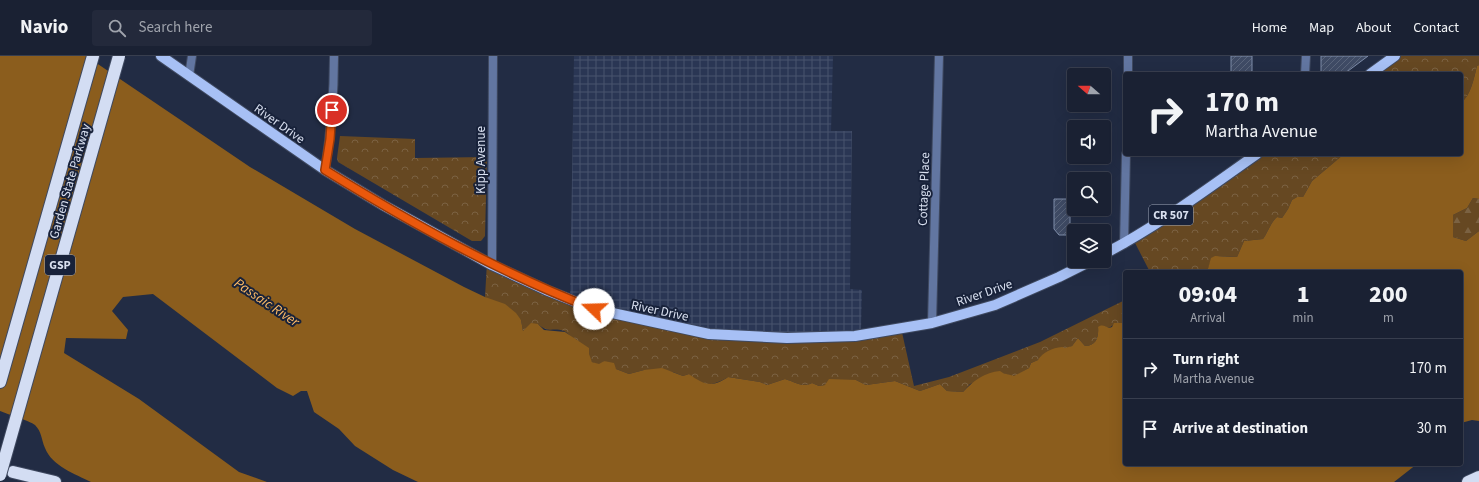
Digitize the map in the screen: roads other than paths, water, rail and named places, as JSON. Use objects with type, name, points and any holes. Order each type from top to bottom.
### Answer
[{"type":"highway","name":"Garden State Parkway","points":[[0,382],[93,56]]},
{"type":"highway","name":"Garden State Parkway","points":[[0,475],[119,56]]},
{"type":"highway","points":[[0,464],[31,482]]},
{"type":"highway","points":[[13,472],[55,482]]},
{"type":"highway","points":[[1468,482],[1479,477]]},
{"type":"main road","name":"River Drive","points":[[161,56],[325,170],[382,206],[492,265],[546,290],[594,309],[709,334],[787,338],[855,336],[932,323],[995,305],[1077,268]]},
{"type":"main road","points":[[1373,72],[1395,56]]},
{"type":"main road","name":"CR 507","points":[[1111,250],[1166,218],[1254,156]]},
{"type":"street","points":[[189,76],[192,56]]},
{"type":"street","points":[[325,170],[330,139],[333,103],[334,56]]},
{"type":"street","name":"Kipp Avenue","points":[[492,265],[493,56]]},
{"type":"street","name":"Cottage Place","points":[[932,323],[939,56]]},
{"type":"street","points":[[1128,56],[1128,72]]},
{"type":"street","points":[[1305,72],[1306,56]]},
{"type":"street","points":[[1124,244],[1126,156]]},
{"type":"water","name":"Passaic River","points":[[0,56],[86,56],[250,167],[355,229],[464,287],[505,304],[516,313],[521,320],[523,331],[531,323],[538,324],[544,330],[565,332],[589,348],[589,354],[592,362],[599,364],[604,361],[614,363],[616,369],[629,374],[644,370],[662,368],[683,376],[689,374],[699,381],[708,384],[717,383],[728,377],[760,382],[767,385],[785,379],[802,385],[812,383],[819,386],[825,385],[829,379],[856,380],[866,385],[895,381],[920,391],[940,384],[947,391],[963,392],[975,381],[989,373],[1000,371],[1014,376],[1029,368],[1031,363],[1038,360],[1048,351],[1055,348],[1072,346],[1078,338],[1085,346],[1089,346],[1096,340],[1099,326],[1109,328],[1112,327],[1114,323],[1123,323],[1123,466],[1414,466],[1394,482],[418,482],[393,470],[355,446],[339,429],[314,412],[307,391],[301,391],[293,396],[277,388],[153,294],[123,297],[112,311],[128,330],[126,339],[66,338],[64,353],[139,399],[239,472],[267,482],[91,482],[58,465],[53,460],[48,454],[40,433],[35,425],[0,411]]},
{"type":"water","points":[[1479,65],[1479,199],[1473,198],[1467,208],[1453,215],[1453,237],[1466,241],[1479,231],[1479,421],[1472,420],[1463,422],[1463,270],[1208,270],[1211,258],[1215,256],[1237,257],[1244,241],[1263,239],[1275,219],[1277,217],[1282,218],[1292,200],[1297,197],[1303,197],[1312,181],[1342,156],[1463,156],[1463,101],[1470,91],[1477,66]]}]
